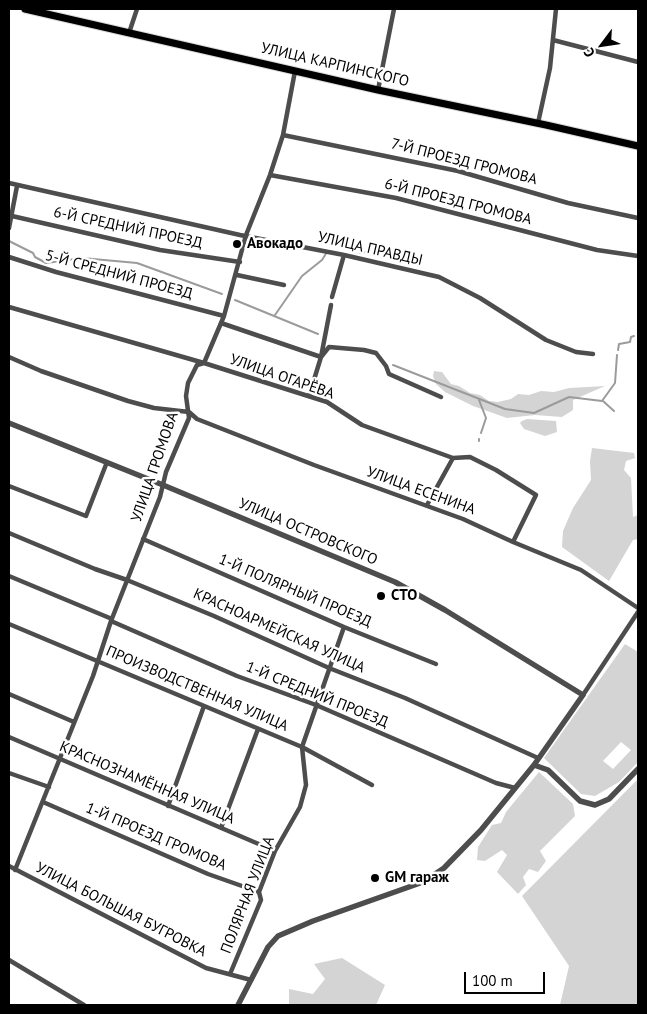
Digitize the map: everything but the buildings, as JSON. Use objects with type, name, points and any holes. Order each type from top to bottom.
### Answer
[{"type":"main road","name":"УЛИЦА КАРПИНСКОГО","points":[[25,9],[378,90],[638,146]]},
{"type":"street","points":[[129,33],[137,9]]},
{"type":"street","points":[[378,90],[394,9]]},
{"type":"street","points":[[538,123],[550,68],[556,9]]},
{"type":"street","points":[[553,40],[638,62]]},
{"type":"street","name":"УЛИЦА ГРОМОВА","points":[[15,870],[44,802],[128,580],[166,472],[189,418],[186,396],[188,383],[197,366],[204,363],[224,316],[237,275],[246,235],[270,175],[283,135],[295,71]]},
{"type":"street","name":"7-Й ПРОЕЗД ГРОМОВА","points":[[283,135],[458,171],[568,203],[638,218]]},
{"type":"street","name":"6-Й ПРОЕЗД ГРОМОВА","points":[[270,175],[396,198],[597,250],[638,256]]},
{"type":"street","name":"УЛИЦА ПРАВДЫ","points":[[9,183],[439,277],[480,298],[546,340],[576,352],[594,354]]},
{"type":"street","points":[[9,228],[17,186]]},
{"type":"street","name":"6-Й СРЕДНИЙ ПРОЕЗД","points":[[12,216],[160,250],[240,262]]},
{"type":"street","points":[[332,297],[344,255]]},
{"type":"street","name":"5-Й СРЕДНИЙ ПРОЕЗД","points":[[9,257],[56,272],[224,316]]},
{"type":"street","points":[[237,275],[284,284]]},
{"type":"street","points":[[309,396],[321,358],[331,305]]},
{"type":"street","name":"УЛИЦА ОГАРЁВА","points":[[9,307],[204,363],[328,402],[362,425],[453,458],[470,457],[496,470],[536,495],[513,542]]},
{"type":"street","points":[[221,323],[321,358]]},
{"type":"street","points":[[321,358],[329,347],[376,353],[390,374],[440,397]]},
{"type":"street","points":[[9,357],[41,371],[128,401],[154,408],[189,412]]},
{"type":"street","name":"УЛИЦА ЕСЕНИНА","points":[[189,412],[197,419],[305,462],[428,505],[581,570],[638,610]]},
{"type":"street","name":"УЛИЦА ОСТРОВСКОГО","points":[[9,423],[395,582],[445,610],[583,694]]},
{"type":"street","points":[[428,505],[453,458]]},
{"type":"street","points":[[9,486],[86,516],[107,462]]},
{"type":"street","name":"КРАСНОАРМЕЙСКАЯ УЛИЦА","points":[[9,533],[95,569],[128,580],[329,668],[405,698],[538,758]]},
{"type":"street","name":"1-Й ПОЛЯРНЫЙ ПРОЕЗД","points":[[143,539],[436,664]]},
{"type":"street","name":"1-Й СРЕДНИЙ ПРОЕЗД","points":[[9,576],[238,676],[316,705],[496,784],[515,788]]},
{"type":"street","points":[[238,1005],[268,947],[278,936],[313,921],[423,882],[444,868],[475,836],[534,765],[638,610]]},
{"type":"street","name":"ПРОИЗВОДСТВЕННАЯ УЛИЦА","points":[[9,624],[302,747],[372,785]]},
{"type":"street","name":"ПОЛЯРНАЯ УЛИЦА","points":[[230,974],[261,900],[259,892],[275,851],[300,807],[306,785],[302,747],[344,626]]},
{"type":"street","points":[[9,694],[74,722]]},
{"type":"street","points":[[168,806],[204,706]]},
{"type":"street","points":[[221,828],[258,728]]},
{"type":"street","name":"КРАСНОЗНАМЁННАЯ УЛИЦА","points":[[9,737],[275,851]]},
{"type":"street","points":[[534,765],[548,770],[580,801],[595,805],[609,799],[638,770]]},
{"type":"street","points":[[9,773],[49,787]]},
{"type":"street","name":"1-Й ПРОЕЗД ГРОМОВА","points":[[44,802],[208,874],[259,892]]},
{"type":"street","name":"УЛИЦА БОЛЬШАЯ БУГРОВКА","points":[[9,866],[206,968],[251,980]]},
{"type":"street","points":[[9,960],[84,1005]]},
{"type":"shaded area","points":[[434,371],[442,372],[451,384],[459,386],[470,393],[480,395],[489,401],[498,402],[511,399],[518,394],[529,395],[541,391],[554,392],[569,388],[605,386],[573,400],[573,410],[562,417],[535,415],[507,418],[473,406],[445,392],[436,384],[433,376]]},
{"type":"shaded area","points":[[527,419],[556,421],[557,432],[545,436],[524,429],[520,423]]},
{"type":"shaded area","points":[[592,448],[634,453],[635,458],[626,461],[624,470],[631,478],[633,517],[638,515],[638,539],[633,540],[609,581],[562,547],[563,531],[573,508],[591,480],[590,461]]},
{"type":"shaded area","points":[[625,644],[638,652],[638,762],[619,782],[595,796],[581,794],[544,758]],"holes":[[[621,742],[631,750],[613,769],[603,761]]]},
{"type":"shaded area","points":[[539,772],[573,804],[575,816],[540,851],[546,861],[538,872],[529,869],[523,877],[526,885],[518,894],[497,872],[507,855],[502,850],[485,861],[477,860],[478,847],[492,825],[501,823],[506,812]]},
{"type":"shaded area","points":[[638,779],[638,1005],[560,1005],[569,966],[522,896]]},
{"type":"shaded area","points":[[342,958],[385,985],[376,1005],[289,1005],[289,989],[313,994],[325,979],[314,964]]},
{"type":"waterway","points":[[9,241],[33,253],[35,257],[46,263],[82,258],[137,263],[222,294]]},
{"type":"waterway","points":[[360,253],[376,250]]},
{"type":"waterway","points":[[275,315],[302,276],[322,260],[327,252]]},
{"type":"waterway","points":[[235,300],[318,334]]},
{"type":"waterway","points":[[618,350],[619,344],[630,342],[631,337],[634,336]]},
{"type":"waterway","points":[[393,365],[505,409],[534,413],[569,397],[602,401],[615,383],[617,355]]},
{"type":"waterway","points":[[479,400],[486,418],[481,433]]},
{"type":"waterway","points":[[603,401],[614,411]]},
{"type":"place","name":"Авокадо","points":[[237,244]]},
{"type":"place","name":"СТО","points":[[381,596]]},
{"type":"place","name":"GM гараж","points":[[375,878]]}]
